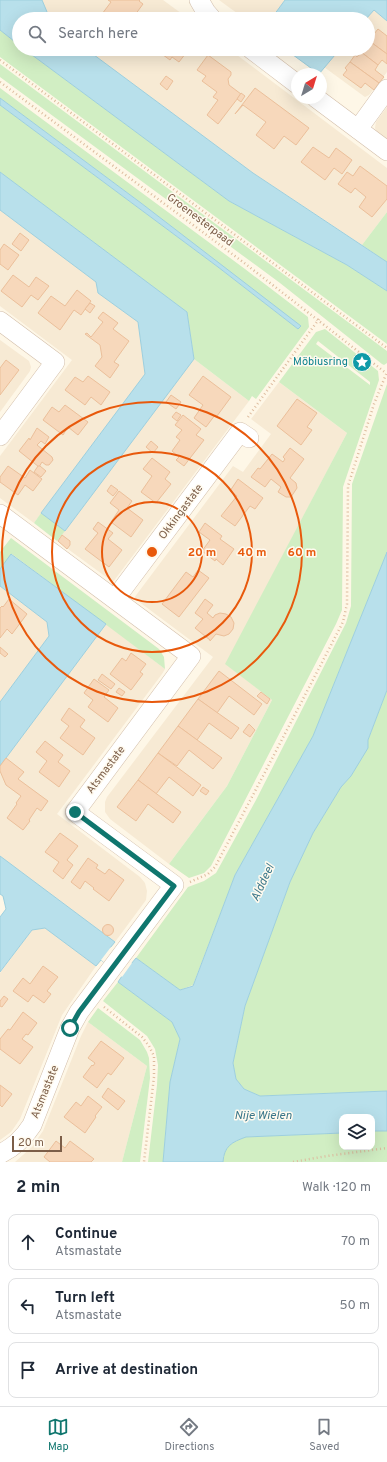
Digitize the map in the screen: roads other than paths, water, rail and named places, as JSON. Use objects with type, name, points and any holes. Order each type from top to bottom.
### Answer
[{"type":"street","points":[[199,0],[206,12]]},
{"type":"street","points":[[260,56],[291,79]]},
{"type":"street","points":[[358,129],[387,89]]},
{"type":"street","points":[[324,104],[387,151]]},
{"type":"street","points":[[0,321],[55,362],[0,436]]},
{"type":"street","name":"Okkingastate","points":[[115,600],[245,435]]},
{"type":"street","name":"Atsmastate","points":[[0,1154],[18,1143],[32,1126],[70,1028],[79,1012],[174,886],[75,812],[191,656],[115,600],[3,522]]},
{"type":"water","points":[[0,0],[42,0],[47,12],[12,12],[12,39],[0,30]]},
{"type":"water","points":[[285,0],[387,0],[387,21],[374,10],[372,12],[276,12]]},
{"type":"water","points":[[33,56],[95,56],[253,173],[387,262],[387,291],[347,265],[229,201]]},
{"type":"water","points":[[295,56],[334,56],[324,68],[311,68]]},
{"type":"water","points":[[0,98],[141,203],[301,326],[298,329],[218,267],[0,105]]},
{"type":"water","points":[[0,172],[187,312],[194,359],[65,531],[41,513],[145,374],[138,322],[98,293],[96,282],[0,210]]},
{"type":"water","points":[[387,552],[387,690],[368,740],[368,748],[351,776],[341,787],[313,833],[290,882],[245,1006],[233,1063],[236,1079],[244,1089],[260,1096],[387,1091],[387,1131],[375,1131],[375,1114],[339,1114],[339,1133],[246,1137],[233,1143],[227,1148],[223,1162],[163,1162],[170,1082],[180,1039],[172,1022],[118,982],[122,976],[101,960],[96,966],[45,928],[32,930],[0,972],[0,917],[6,909],[3,896],[0,894],[0,856],[115,942],[110,948],[131,964],[136,958],[180,990],[193,986],[235,875],[313,736]]},
{"type":"water","points":[[11,554],[106,624],[0,766],[0,702],[49,636],[47,622],[0,586],[0,569]]},
{"type":"place","name":"Möbiusring","points":[[362,362]]},
{"type":"water label","name":"Alddeel","points":[[263,883]]},
{"type":"water label","name":"Nije Wielen","points":[[263,1116]]}]
